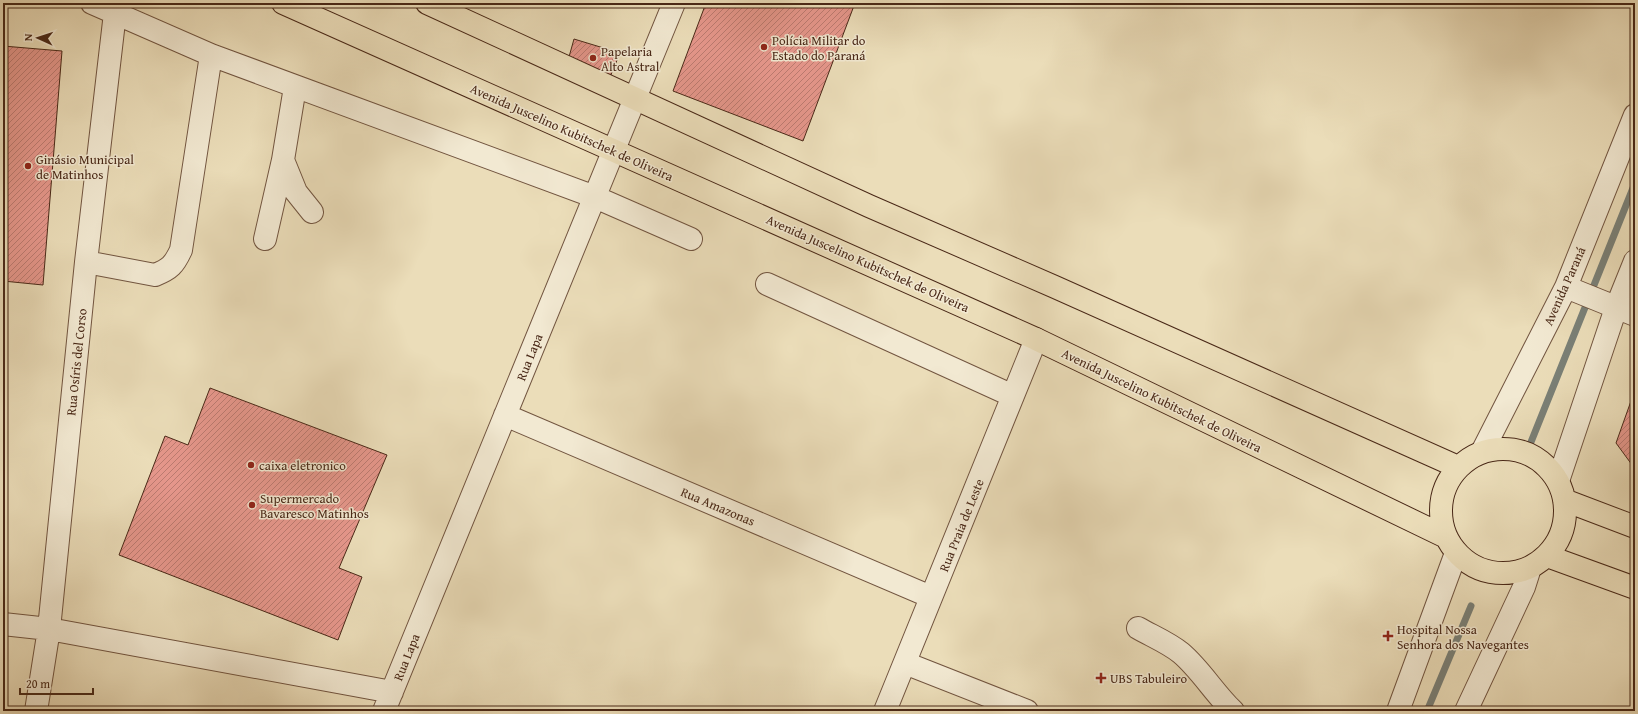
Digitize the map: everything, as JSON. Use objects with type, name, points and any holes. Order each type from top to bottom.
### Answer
[{"type":"main road","name":"Avenida Juscelino Kubitschek de Oliveira","points":[[283,3],[1036,339],[1451,545]]},
{"type":"main road","points":[[427,3],[868,206],[1055,287],[1458,468]]},
{"type":"main road","points":[[1496,449],[1511,449],[1525,453],[1543,464],[1561,491],[1564,520],[1559,540],[1539,562],[1511,574],[1491,573],[1472,566],[1451,545],[1441,519],[1441,501],[1448,483],[1467,458],[1482,452],[1496,449]]},
{"type":"main road","points":[[1561,491],[1635,527]]},
{"type":"main road","points":[[1539,562],[1635,588]]},
{"type":"street","points":[[92,3],[211,55],[595,197],[691,239]]},
{"type":"street","name":"Rua Lapa","points":[[388,701],[674,3]]},
{"type":"street","name":"Rua Osíris del Corso","points":[[36,711],[49,629],[86,262],[115,13]]},
{"type":"street","points":[[86,262],[155,275],[166,271],[175,263],[180,250],[211,55]]},
{"type":"street","points":[[265,239],[283,160],[296,87]]},
{"type":"street","name":"Avenida Paraná","points":[[1482,452],[1566,287],[1635,115]]},
{"type":"street","points":[[283,160],[296,192],[312,212]]},
{"type":"street","points":[[1561,491],[1626,311],[1635,261]]},
{"type":"street","points":[[767,284],[1013,396]]},
{"type":"street","points":[[1566,287],[1626,311]]},
{"type":"street","name":"Rua Praia de Leste","points":[[885,711],[1036,339]]},
{"type":"street","name":"Rua Amazonas","points":[[505,415],[931,596]]},
{"type":"street","points":[[1398,711],[1451,545]]},
{"type":"street","points":[[1466,711],[1524,587],[1539,562]]},
{"type":"street","points":[[3,624],[49,629],[388,701]]},
{"type":"street","points":[[1138,628],[1181,652],[1202,674],[1233,711]]},
{"type":"street","points":[[904,662],[1027,711]]},
{"type":"building","name":"Polícia Militar do Estado do Paraná","points":[[706,3],[855,3],[803,141],[673,91]]},
{"type":"building","name":"Papelaria Alto Astral","points":[[574,39],[620,53],[608,82],[567,64]]},
{"type":"building","name":"Ginásio Municipal de Matinhos","points":[[3,46],[62,51],[43,285],[3,281]]},
{"type":"building","name":"Supermercado Bavaresco Matinhos","points":[[210,388],[387,455],[339,568],[362,577],[338,640],[119,555],[165,436],[188,445]]},
{"type":"building","points":[[1631,401],[1635,401],[1635,469],[1616,443]]},
{"type":"waterway","points":[[1529,447],[1635,183]]},
{"type":"waterway","points":[[1427,711],[1471,606]]},
{"type":"place","name":"Polícia Militar do Estado do Paraná","points":[[764,47]]},
{"type":"place","name":"Papelaria Alto Astral","points":[[593,58]]},
{"type":"place","name":"Ginásio Municipal de Matinhos","points":[[28,166]]},
{"type":"place","name":"caixa eletronico","points":[[251,465]]},
{"type":"place","name":"Supermercado Bavaresco Matinhos","points":[[252,505]]},
{"type":"place","name":"Hospital Nossa Senhora dos Navegantes","points":[[1388,636]]},
{"type":"place","name":"UBS Tabuleiro","points":[[1101,678]]}]
